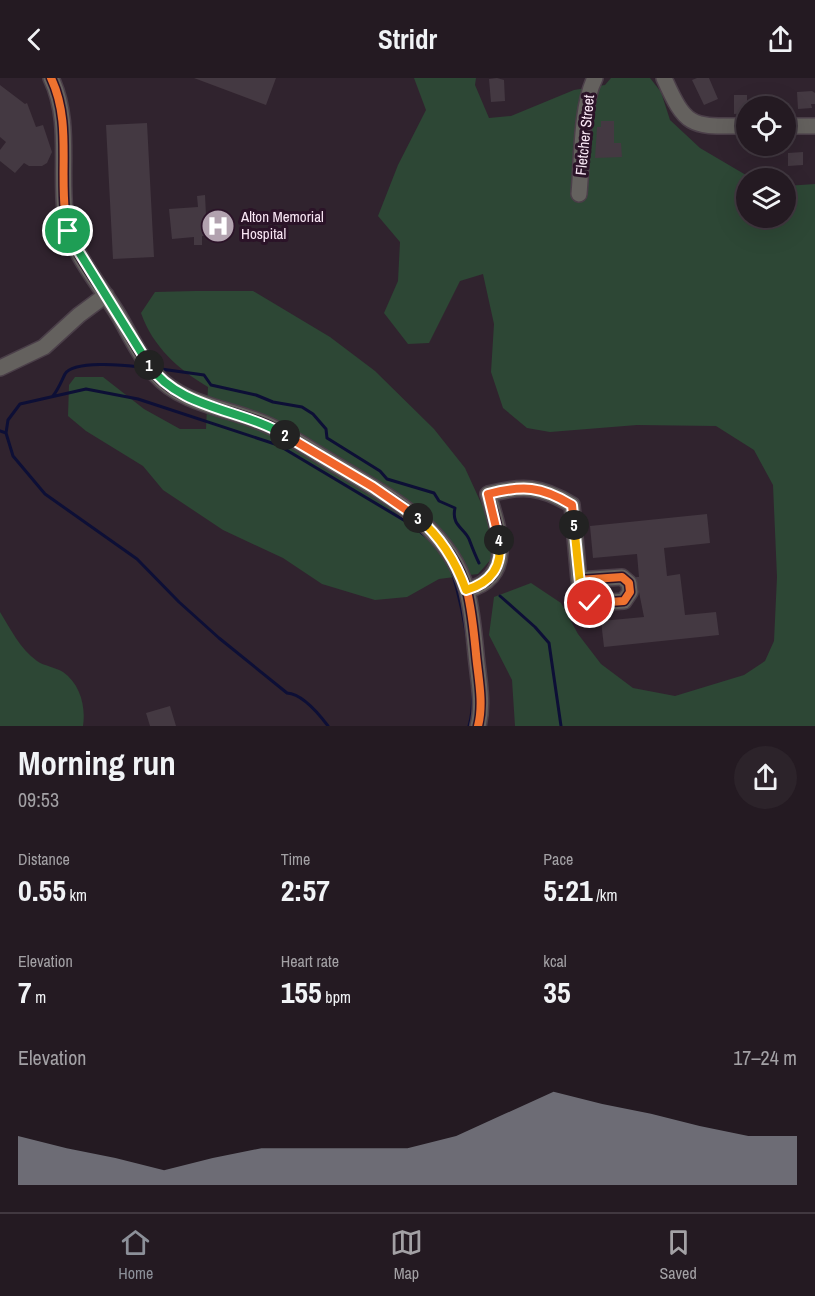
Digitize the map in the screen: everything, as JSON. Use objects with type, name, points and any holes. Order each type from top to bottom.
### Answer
[{"type":"street","points":[[51,78],[60,105],[63,126],[68,231],[84,261],[155,374],[173,389],[196,401],[273,427],[405,508],[433,531],[449,551],[466,590],[480,699],[478,726]]},
{"type":"street","name":"Fletcher Street","points":[[579,194],[586,117],[593,78]]},
{"type":"street","points":[[664,78],[676,105],[691,121],[711,125],[736,126]]},
{"type":"street","points":[[796,126],[815,126]]},
{"type":"street","points":[[0,368],[45,347],[79,315],[106,295]]},
{"type":"street","points":[[466,590],[486,582],[495,573],[500,559],[496,522],[488,494],[515,488],[533,488],[572,505],[579,580]]},
{"type":"green space","points":[[414,78],[476,78],[475,85],[489,118],[511,116],[574,90],[605,85],[611,78],[650,78],[661,92],[670,120],[700,148],[736,169],[736,228],[796,228],[796,185],[815,184],[815,726],[515,726],[512,680],[489,635],[494,597],[531,583],[561,603],[578,634],[601,664],[633,688],[675,696],[744,675],[765,661],[774,641],[777,577],[773,485],[754,450],[716,426],[637,425],[550,432],[527,428],[503,408],[491,372],[494,324],[483,274],[460,281],[429,343],[408,344],[384,313],[398,281],[400,242],[378,216],[398,165],[426,110]]},
{"type":"green space","points":[[253,291],[330,337],[375,371],[434,429],[465,468],[493,529],[493,557],[478,574],[439,579],[407,597],[375,600],[322,584],[283,558],[223,530],[163,490],[143,466],[86,431],[68,416],[69,385],[75,377],[103,377],[144,409],[180,429],[206,429],[208,387],[168,356],[152,336],[141,313],[155,292]]},
{"type":"green space","points":[[0,612],[25,651],[40,663],[63,672],[74,683],[84,711],[83,726],[0,726]]},
{"type":"building","points":[[194,78],[276,78],[266,105]]},
{"type":"building","points":[[709,78],[718,99],[704,105],[692,80]]},
{"type":"building","points":[[489,79],[504,80],[505,101],[491,102]]},
{"type":"building","points":[[0,85],[25,104],[27,103],[36,127],[43,125],[52,152],[47,163],[42,166],[29,166],[24,163],[15,173],[0,161],[0,150],[6,142],[0,137]]},
{"type":"building","points":[[812,91],[815,93],[815,104],[811,104],[812,108],[798,109],[797,92]]},
{"type":"building","points":[[734,95],[747,95],[736,96],[736,114],[734,114]]},
{"type":"building","points":[[601,121],[614,121],[614,143],[621,143],[622,157],[595,158],[597,127],[601,127]]},
{"type":"building","points":[[147,123],[154,257],[113,259],[106,125]]},
{"type":"building","points":[[796,152],[803,152],[803,165],[788,166],[788,156],[796,156]]},
{"type":"building","points":[[205,195],[206,215],[220,214],[221,235],[202,236],[202,245],[194,245],[194,237],[172,239],[169,209],[198,207],[197,196]]},
{"type":"building","points":[[707,514],[710,543],[664,548],[667,576],[680,574],[685,615],[716,612],[719,635],[604,647],[601,621],[644,617],[636,577],[639,577],[637,554],[593,558],[590,526]]},
{"type":"building","points":[[170,706],[176,726],[150,726],[146,713]]},
{"type":"waterway","points":[[53,396],[65,374],[78,367],[88,365],[141,367]]},
{"type":"waterway","points":[[161,369],[204,375],[211,385],[256,395],[273,402],[302,407],[313,414],[326,429],[327,438],[380,471],[387,479],[434,493],[439,501],[455,508],[456,522],[467,535],[479,563]]},
{"type":"waterway","points":[[328,726],[305,701],[287,693],[219,638],[179,602],[137,559],[45,494],[13,456],[6,433],[8,420],[20,404],[86,389],[138,399],[278,445],[412,525],[427,537]]},
{"type":"waterway","points":[[0,431],[6,433]]},
{"type":"waterway","points":[[452,571],[469,649],[473,692],[469,726]]},
{"type":"waterway","points":[[500,596],[535,627],[549,643],[561,726]]},
{"type":"cycle path","points":[[51,78],[61,110],[63,127],[67,226],[78,253],[145,360],[155,374],[181,394],[274,428],[385,495],[420,520],[435,535],[449,552],[459,570],[469,599],[480,690],[481,708],[478,726]]},
{"type":"cycle path","points":[[467,590],[482,584],[492,575],[498,563],[499,537],[488,494],[512,489],[541,491],[572,505],[579,580],[581,594],[586,601],[595,603],[624,601],[630,592],[629,583],[622,577],[579,580]]},
{"type":"place","name":"Alton Memorial Hospital","points":[[218,226]]},
{"type":"route","points":[[68,231],[155,374],[173,389],[196,401],[273,427],[405,508],[433,531],[449,551],[466,590],[476,588],[486,582],[495,573],[500,559],[496,522],[488,494],[515,488],[533,488],[572,505],[580,589],[583,599],[590,603]]}]
